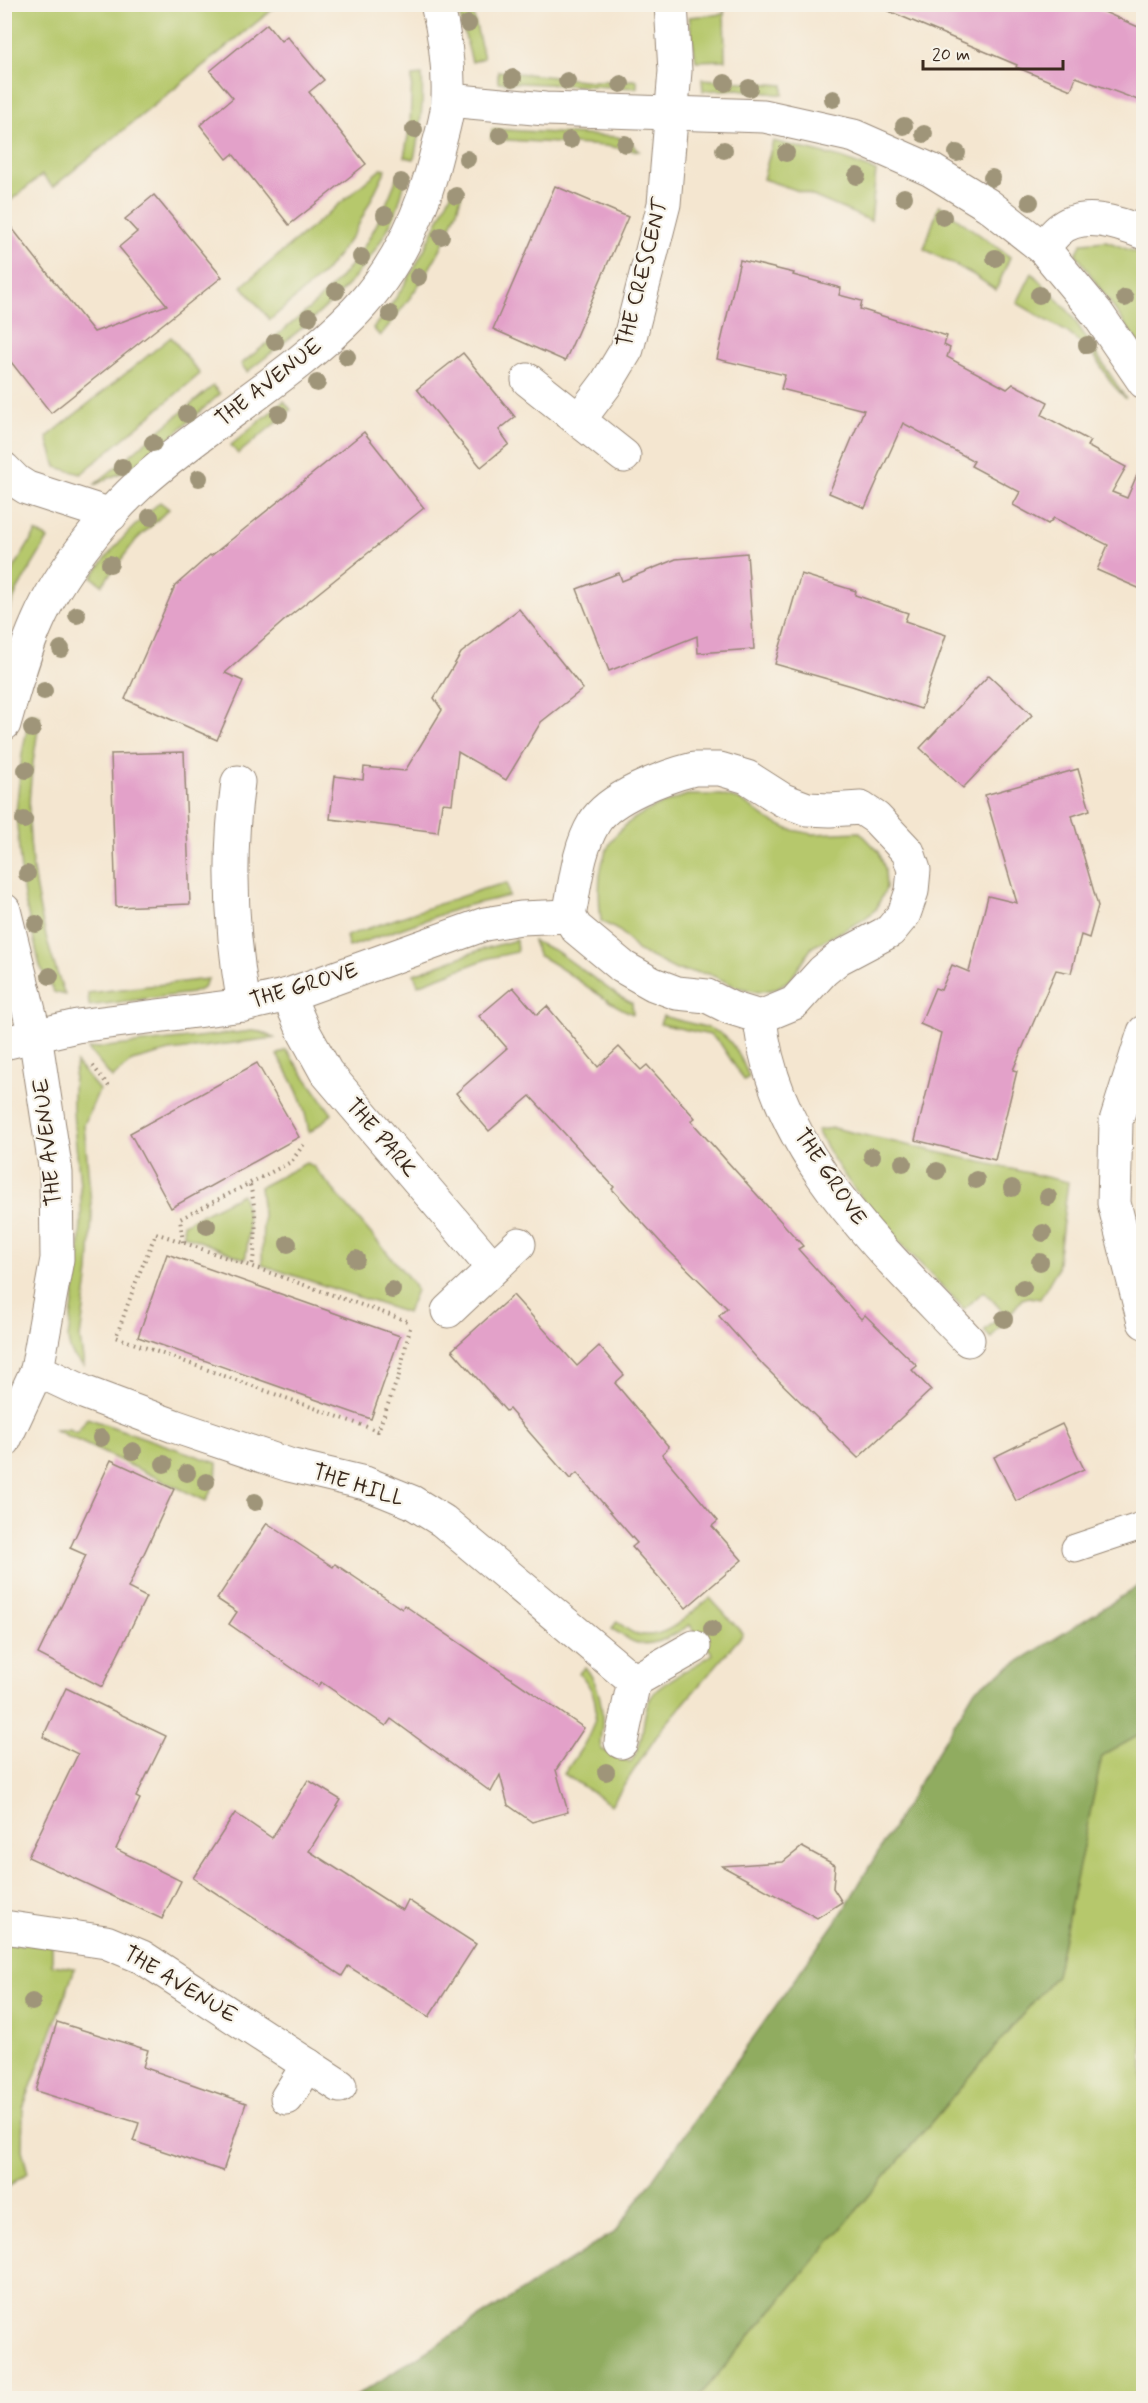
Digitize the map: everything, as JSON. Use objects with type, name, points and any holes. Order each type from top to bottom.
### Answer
[{"type":"street","name":"THE AVENUE","points":[[4,724],[20,668],[39,620],[71,564],[111,515],[140,484],[322,342],[357,310],[383,276],[409,235],[432,172],[448,100],[445,37],[437,4]]},
{"type":"street","name":"THE CRESCENT","points":[[579,420],[606,384],[627,349],[664,204],[675,71],[671,4]]},
{"type":"street","points":[[448,100],[545,109],[764,116],[854,136],[931,170],[988,206],[1043,248],[1097,313],[1143,382]]},
{"type":"street","points":[[1043,248],[1059,230],[1069,223],[1083,220],[1103,220],[1143,233]]},
{"type":"street","points":[[528,380],[624,456]]},
{"type":"street","points":[[4,470],[27,488],[111,515]]},
{"type":"street","points":[[694,769],[720,769],[747,777],[783,800],[807,809],[861,808],[876,818],[908,852],[914,870],[912,891],[904,914],[890,931],[839,958],[823,971],[794,1003],[759,1017],[731,1008],[707,996],[677,993],[653,984],[623,967],[576,928],[569,916],[584,846],[594,821],[631,793],[669,775],[694,769]]},
{"type":"street","points":[[238,782],[233,816],[234,921],[237,964],[244,1005]]},
{"type":"street","name":"THE AVENUE","points":[[4,910],[20,1039],[56,1173],[57,1259],[37,1370],[4,1441]]},
{"type":"street","name":"THE GROVE","points":[[20,1039],[76,1026],[244,1005],[288,995],[485,924],[521,918],[569,916]]},
{"type":"street","name":"THE PARK","points":[[288,995],[305,1034],[326,1071],[494,1268]]},
{"type":"street","name":"THE GROVE","points":[[759,1017],[762,1041],[781,1101],[815,1164],[853,1217],[968,1340]]},
{"type":"street","points":[[1143,1032],[1116,1121],[1114,1203],[1143,1322]]},
{"type":"street","points":[[448,1311],[519,1244]]},
{"type":"street","name":"THE HILL","points":[[37,1370],[86,1394],[174,1426],[290,1465],[365,1483],[411,1502],[443,1521],[634,1681]]},
{"type":"street","points":[[621,1742],[634,1681],[694,1647]]},
{"type":"street","name":"THE AVENUE","points":[[4,1927],[106,1942],[142,1958],[340,2086]]},
{"type":"street","points":[[287,2098],[308,2065]]},
{"type":"lane","points":[[1075,1548],[1143,1525]]},
{"type":"path","points":[[86,1058],[111,1089]]},
{"type":"path","points":[[183,1242],[180,1219],[291,1162],[304,1144]]},
{"type":"path","points":[[250,1185],[256,1211],[256,1244],[252,1266]]},
{"type":"path","points":[[411,1322],[399,1375],[378,1431],[116,1337],[156,1233],[411,1322],[448,1311]]},
{"type":"green space","points":[[5,4],[278,5],[53,187],[42,175],[5,205]]},
{"type":"green space","points":[[457,5],[471,5],[484,58],[472,62]]},
{"type":"green space","points":[[724,5],[725,60],[696,61],[689,17],[724,14]]},
{"type":"green space","points":[[498,71],[592,81],[637,80],[637,88],[498,82]]},
{"type":"green space","points":[[422,75],[421,117],[414,159],[404,157],[410,126],[412,76]]},
{"type":"green space","points":[[702,79],[783,85],[783,95],[737,89],[703,91]]},
{"type":"green space","points":[[492,129],[618,137],[630,142],[639,151],[605,146],[491,139]]},
{"type":"green space","points":[[773,141],[841,158],[876,171],[871,221],[808,194],[763,179]]},
{"type":"green space","points":[[382,168],[386,169],[355,232],[325,272],[270,320],[242,286]]},
{"type":"green space","points":[[399,172],[407,174],[397,209],[367,262],[331,302],[247,372],[241,364],[309,309],[354,261],[376,226]]},
{"type":"green space","points":[[454,187],[463,190],[457,211],[440,249],[418,286],[380,336],[373,328],[409,277]]},
{"type":"green space","points":[[939,205],[1010,257],[996,290],[972,274],[924,249]]},
{"type":"green space","points":[[1106,241],[1143,255],[1143,350],[1076,254],[1082,243]]},
{"type":"green space","points":[[1032,273],[1070,313],[1126,399],[1112,384],[1093,354],[1067,332],[1017,303]]},
{"type":"green space","points":[[171,337],[200,374],[81,474],[56,467],[47,437]]},
{"type":"green space","points":[[213,386],[220,394],[154,452],[129,469],[94,485]]},
{"type":"green space","points":[[284,401],[291,410],[238,454],[231,445]]},
{"type":"green space","points":[[160,502],[169,509],[136,540],[102,585],[92,577],[124,537]]},
{"type":"green space","points":[[36,532],[48,539],[18,589],[5,620],[5,583]]},
{"type":"green space","points":[[30,713],[40,716],[32,768],[30,843],[45,931],[65,995],[54,992],[40,966],[24,897],[16,813],[22,754]]},
{"type":"green space","points":[[687,795],[721,795],[740,800],[769,820],[788,829],[812,834],[860,832],[879,852],[885,869],[886,888],[876,909],[863,920],[812,947],[791,979],[775,989],[758,992],[737,987],[709,974],[676,970],[637,950],[621,932],[601,921],[599,894],[601,871],[606,853],[614,837],[626,825],[642,814]]},
{"type":"green space","points":[[507,883],[509,896],[465,906],[349,947],[346,936],[483,889]]},
{"type":"green space","points":[[516,940],[517,952],[489,958],[418,985],[414,974],[480,950]]},
{"type":"green space","points":[[533,941],[556,951],[620,997],[632,1003],[633,1014],[608,1001],[538,955]]},
{"type":"green space","points":[[208,979],[202,989],[192,993],[89,1006],[88,993]]},
{"type":"green space","points":[[663,1016],[707,1028],[726,1037],[741,1059],[749,1077],[744,1080],[720,1043],[710,1035],[660,1024]]},
{"type":"green space","points":[[252,1031],[274,1038],[170,1051],[132,1061],[112,1078],[88,1049]]},
{"type":"green space","points":[[286,1050],[332,1114],[309,1133],[298,1092],[277,1055]]},
{"type":"green space","points":[[76,1063],[99,1090],[84,1125],[92,1214],[89,1272],[80,1338],[84,1366],[72,1354],[68,1338],[78,1264],[81,1219],[73,1102]]},
{"type":"green space","points":[[833,1128],[1068,1182],[1057,1269],[1040,1299],[1029,1297],[1022,1299],[991,1338],[984,1331],[1004,1313],[984,1291],[964,1309],[903,1246],[847,1180],[817,1130]]},
{"type":"green space","points":[[306,1163],[313,1166],[413,1283],[416,1290],[407,1313],[262,1265],[263,1214],[260,1187]]},
{"type":"green space","points":[[242,1194],[248,1226],[245,1259],[184,1235],[183,1224]]},
{"type":"green space","points":[[87,1418],[217,1463],[216,1480],[206,1501],[55,1430],[69,1429],[77,1433]]},
{"type":"green space","points":[[1143,1583],[1143,1733],[1102,1756],[1056,1975],[701,2394],[700,2398],[353,2398],[616,2231],[843,1911],[975,1689]]},
{"type":"green space","points":[[710,1598],[743,1634],[660,1731],[611,1805],[564,1774],[588,1737],[596,1712],[595,1700],[579,1673],[585,1667],[594,1680],[599,1694],[602,1718],[601,1749],[630,1763],[636,1754],[642,1736],[646,1709],[654,1693],[713,1654],[690,1625],[665,1639],[644,1644],[634,1642],[612,1629],[617,1621],[634,1633],[658,1634],[677,1625]]},
{"type":"green space","points":[[1143,1733],[1143,2398],[700,2398],[701,2394],[1056,1975],[1102,1755]]},
{"type":"green space","points":[[5,1944],[52,1945],[52,1965],[75,1968],[23,2108],[22,2150],[28,2173],[5,2188]]},
{"type":"building","points":[[872,4],[1086,4],[1143,29],[1143,102],[1076,77],[1071,90]]},
{"type":"building","points":[[267,24],[281,41],[287,36],[324,80],[309,92],[366,164],[289,225],[233,154],[227,159],[200,125],[233,98],[210,71]]},
{"type":"building","points":[[555,186],[628,217],[565,361],[493,329]]},
{"type":"building","points":[[154,195],[222,277],[51,413],[4,353],[4,218],[94,332],[167,305],[119,247],[137,232],[125,219]]},
{"type":"building","points":[[740,260],[794,273],[793,275],[841,288],[839,295],[862,301],[860,309],[947,336],[944,345],[950,348],[947,357],[1007,389],[1013,384],[1048,402],[1042,415],[1090,441],[1087,446],[1126,467],[1112,492],[1127,498],[1143,461],[1143,590],[1097,570],[1108,545],[1054,518],[1048,524],[1013,505],[1020,492],[971,466],[974,461],[903,423],[865,508],[829,493],[864,410],[781,389],[785,375],[717,359]]},
{"type":"building","points":[[463,353],[515,417],[499,430],[509,444],[481,467],[417,389]]},
{"type":"building","points":[[364,432],[424,508],[286,619],[225,673],[243,681],[217,740],[125,699],[175,586],[210,555]]},
{"type":"building","points":[[747,553],[754,649],[698,653],[697,636],[609,671],[577,589],[619,573],[622,581],[676,559]]},
{"type":"building","points":[[801,574],[856,591],[855,595],[908,613],[905,621],[946,635],[921,709],[775,664]]},
{"type":"building","points":[[519,609],[583,689],[541,722],[506,780],[458,752],[452,804],[442,803],[438,832],[330,819],[335,776],[363,780],[364,767],[405,771],[442,710],[434,698],[461,653]]},
{"type":"building","points":[[989,675],[1032,715],[963,788],[920,748]]},
{"type":"building","points":[[184,752],[190,904],[116,907],[111,754]]},
{"type":"building","points":[[1078,769],[1090,810],[1072,816],[1098,906],[1089,938],[1081,935],[1071,973],[1056,970],[1013,1070],[1017,1071],[995,1160],[915,1140],[941,1033],[920,1024],[935,988],[941,990],[952,965],[969,972],[988,896],[1017,903],[985,795]]},
{"type":"building","points":[[513,987],[537,1015],[547,1006],[598,1067],[619,1047],[641,1070],[647,1065],[695,1118],[691,1121],[803,1246],[798,1249],[861,1319],[865,1315],[917,1366],[912,1370],[931,1390],[858,1458],[764,1366],[719,1316],[727,1308],[664,1246],[612,1189],[614,1187],[530,1096],[489,1131],[456,1093],[507,1048],[479,1016]]},
{"type":"building","points":[[257,1063],[299,1137],[171,1208],[130,1133]]},
{"type":"building","points":[[167,1254],[400,1336],[371,1419],[138,1337]]},
{"type":"building","points":[[513,1295],[577,1366],[599,1346],[624,1375],[615,1383],[669,1447],[662,1454],[718,1521],[712,1526],[742,1560],[686,1608],[632,1547],[637,1543],[577,1473],[570,1479],[509,1409],[506,1411],[452,1350]]},
{"type":"building","points":[[1062,1424],[1084,1469],[1016,1501],[994,1457]]},
{"type":"building","points":[[111,1460],[174,1489],[128,1588],[146,1597],[102,1687],[38,1654],[86,1555],[70,1548]]},
{"type":"building","points":[[267,1523],[333,1567],[335,1564],[402,1609],[404,1605],[584,1728],[556,1770],[568,1812],[532,1822],[508,1805],[500,1775],[491,1792],[391,1719],[386,1726],[321,1682],[318,1686],[229,1624],[237,1612],[217,1599]]},
{"type":"building","points":[[66,1688],[166,1736],[136,1797],[140,1799],[116,1849],[181,1881],[162,1919],[28,1857],[78,1754],[43,1737]]},
{"type":"building","points":[[308,1780],[341,1800],[309,1851],[398,1908],[403,1910],[408,1900],[476,1944],[429,2017],[348,1966],[342,1976],[193,1878],[235,1813],[272,1838]]},
{"type":"building","points":[[802,1847],[835,1865],[833,1888],[842,1902],[817,1918],[722,1866],[783,1862]]},
{"type":"building","points":[[57,2022],[148,2050],[143,2067],[246,2103],[223,2171],[133,2141],[139,2123],[36,2091]]}]
